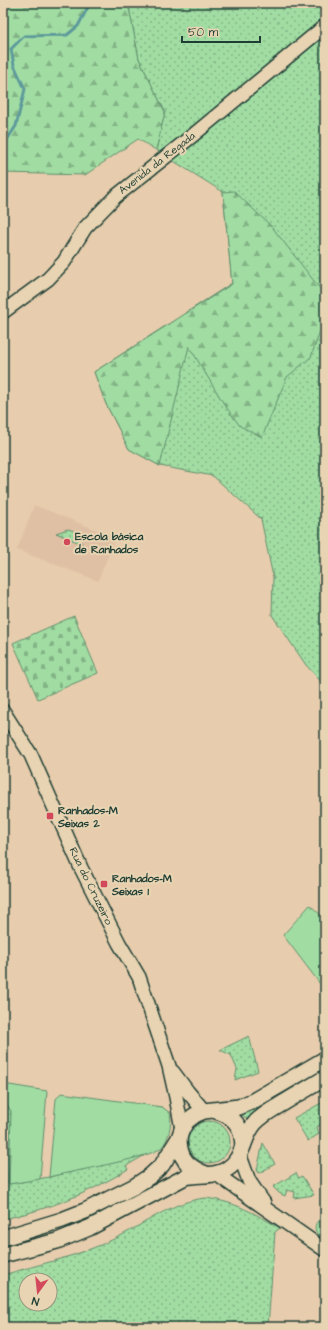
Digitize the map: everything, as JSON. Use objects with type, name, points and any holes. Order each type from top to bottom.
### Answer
[{"type":"main road","points":[[3,1238],[62,1220],[135,1186],[150,1176],[162,1165],[187,1121],[195,1115],[209,1111],[233,1109],[246,1104],[325,1059]]},
{"type":"main road","points":[[3,1255],[57,1241],[73,1235],[107,1220],[185,1177],[211,1174],[226,1170],[234,1164],[248,1133],[255,1123],[266,1113],[325,1078]]},
{"type":"main road","points":[[209,1111],[223,1113],[232,1118],[239,1126],[242,1136],[241,1151]]},
{"type":"main road","points":[[181,1133],[179,1148],[188,1165],[197,1171],[211,1174]]},
{"type":"street","name":"Avenida da Regada","points":[[3,312],[48,279],[64,262],[85,228],[115,197],[192,136],[325,26]]},
{"type":"street","name":"Rua do Cruzeiro","points":[[3,711],[31,755],[81,868],[119,943],[139,977],[169,1066],[176,1097],[181,1133]]},
{"type":"street","name":"Rua do Cruzeiro","points":[[169,1066],[188,1092],[209,1111]]},
{"type":"street","points":[[241,1151],[250,1182],[268,1209]]},
{"type":"street","points":[[211,1174],[268,1209],[325,1250]]},
{"type":"shaded area","name":"Escola básica de Ranhados","points":[[34,505],[112,536],[114,541],[98,581],[17,550]]},
{"type":"green space","points":[[3,3],[128,3],[139,59],[165,112],[156,150],[138,139],[85,175],[3,173]]},
{"type":"green space","points":[[128,3],[325,3],[325,686],[306,665],[272,615],[273,577],[261,519],[213,476],[160,466],[129,449],[106,404],[94,372],[232,283],[223,192],[156,150],[165,112],[139,59]]},
{"type":"green space","points":[[234,191],[272,227],[325,295],[325,317],[311,357],[287,377],[262,437],[240,426],[224,404],[189,346],[160,466],[129,449],[106,404],[94,372],[232,284],[223,192]]},
{"type":"green space","points":[[68,529],[77,532],[82,544],[56,533]]},
{"type":"green space","points":[[74,616],[98,673],[38,699],[13,643]]},
{"type":"green space","points":[[310,905],[325,919],[325,989],[283,935]]},
{"type":"green space","points":[[249,1036],[258,1071],[235,1080],[237,1069],[231,1055],[220,1050]]},
{"type":"green space","points":[[325,1066],[325,1072],[252,1114],[248,1120],[241,1114]]},
{"type":"green space","points":[[3,1084],[47,1091],[40,1179],[9,1184],[11,1111],[3,1099]]},
{"type":"green space","points":[[61,1093],[162,1107],[170,1113],[171,1117],[166,1141],[161,1148],[142,1156],[49,1177],[56,1099]]},
{"type":"green space","points":[[3,1099],[11,1111],[9,1184],[49,1177],[145,1155],[126,1166],[128,1169],[114,1178],[68,1200],[36,1211],[3,1219]]},
{"type":"green space","points":[[325,1101],[325,1122],[317,1127],[319,1134],[308,1141],[294,1118]]},
{"type":"green space","points":[[205,1121],[213,1121],[224,1127],[230,1138],[230,1146],[224,1157],[213,1163],[205,1163],[194,1157],[188,1146],[188,1138],[194,1127]]},
{"type":"green space","points":[[263,1143],[275,1164],[259,1173],[257,1170]]},
{"type":"green space","points":[[296,1173],[299,1178],[302,1176],[314,1195],[294,1198],[295,1192],[287,1190],[285,1196],[273,1187]]},
{"type":"green space","points":[[206,1198],[227,1202],[253,1213],[280,1228],[275,1232],[268,1327],[3,1327],[3,1275],[73,1255],[101,1245],[158,1214],[182,1204]]},
{"type":"green space","points":[[325,1216],[325,1242],[318,1236],[315,1229],[317,1222]]},
{"type":"waterway","points":[[3,146],[16,126],[25,89],[14,65],[11,49],[24,36],[67,35],[78,26],[90,3]]},
{"type":"place","name":"Escola básica de Ranhados","points":[[67,542]]},
{"type":"place","name":"Ranhados-M Seixas 2","points":[[50,816]]},
{"type":"place","name":"Ranhados-M Seixas 1","points":[[104,884]]}]
